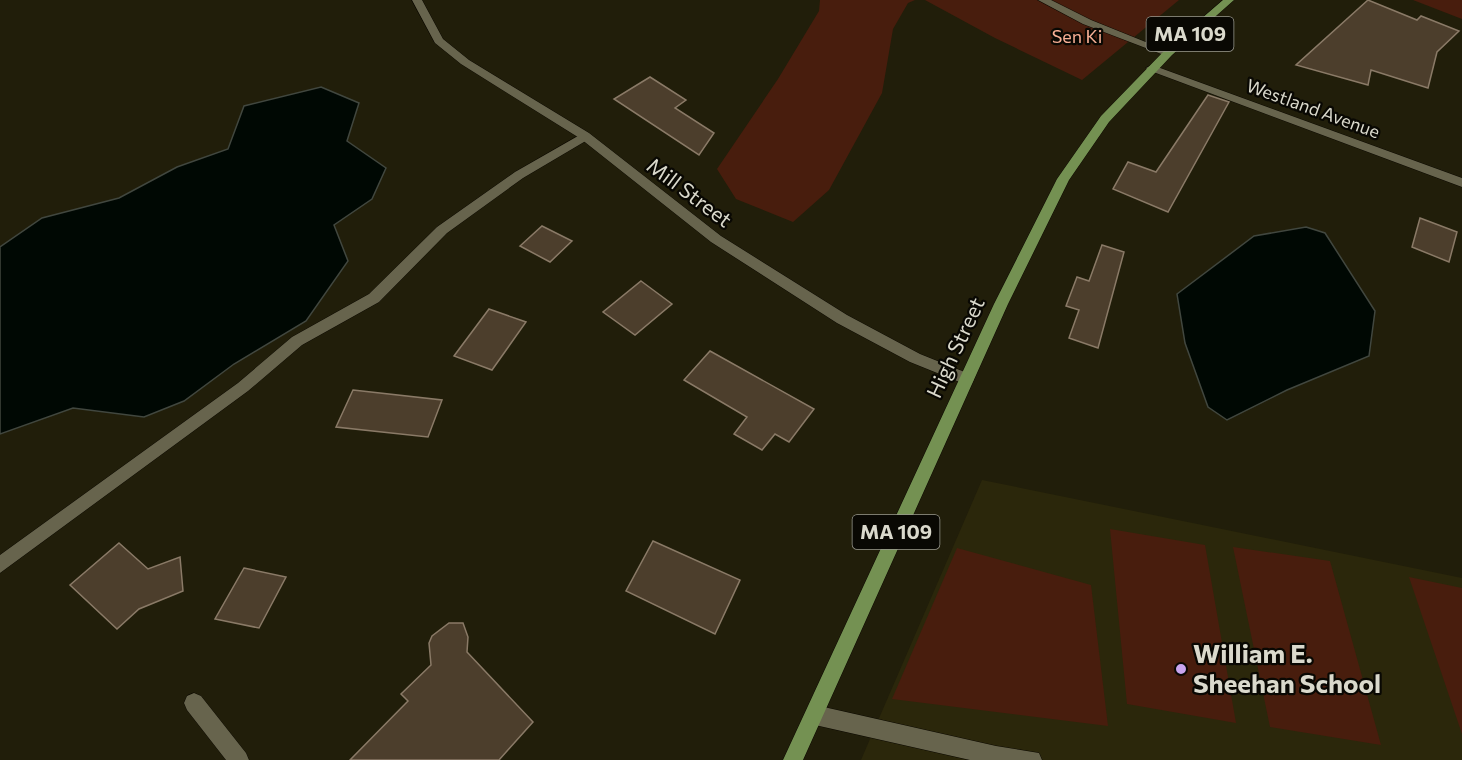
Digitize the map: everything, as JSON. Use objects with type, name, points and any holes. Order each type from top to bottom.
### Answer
[{"type":"main road","name":"High Street","points":[[793,760],[967,379],[1063,179],[1105,119],[1152,68],[1229,0]]},
{"type":"street","name":"Mill Street","points":[[417,0],[439,41],[465,62],[585,136],[716,239],[842,319],[915,358],[967,379]]},
{"type":"street","points":[[1043,0],[1087,22],[1168,53]]},
{"type":"street","name":"Westland Avenue","points":[[1152,68],[1462,183]]},
{"type":"street","points":[[0,565],[243,387],[297,341],[374,298],[442,230],[519,176],[585,136]]},
{"type":"street","points":[[194,703],[239,760]]},
{"type":"street","points":[[815,715],[996,756],[1032,760]]},
{"type":"shaded area","points":[[321,87],[359,103],[347,141],[386,168],[372,199],[334,225],[348,261],[306,321],[234,364],[184,401],[144,417],[73,408],[0,434],[0,247],[42,218],[119,198],[177,167],[228,149],[244,106]]},
{"type":"shaded area","points":[[1306,227],[1325,233],[1375,311],[1369,356],[1287,390],[1227,420],[1208,407],[1185,343],[1177,294],[1254,236]]},
{"type":"shaded area","name":"William E. Sheehan School","points":[[982,480],[1462,578],[1462,760],[861,760]]},
{"type":"green space","points":[[820,0],[915,0],[908,3],[893,29],[882,93],[829,190],[793,222],[736,199],[717,169],[778,79],[819,11]]},
{"type":"green space","name":"Sen Ki","points":[[925,0],[1179,0],[1082,80],[995,38]]},
{"type":"green space","points":[[1413,0],[1462,0],[1462,19]]},
{"type":"green space","points":[[1110,529],[1205,545],[1236,723],[1127,704]]},
{"type":"green space","points":[[1233,547],[1330,561],[1381,745],[1270,727]]},
{"type":"green space","points":[[957,548],[1091,585],[1108,726],[892,699]]},
{"type":"green space","points":[[1409,577],[1462,588],[1462,734]]},
{"type":"building","points":[[1368,0],[1417,20],[1421,16],[1459,31],[1437,52],[1428,88],[1371,70],[1368,85],[1296,65]]},
{"type":"building","points":[[650,77],[686,100],[675,108],[714,133],[699,155],[614,99]]},
{"type":"building","points":[[1208,95],[1229,102],[1168,212],[1113,189],[1128,162],[1156,172]]},
{"type":"building","points":[[1420,218],[1457,232],[1449,262],[1412,247]]},
{"type":"building","points":[[542,226],[572,241],[550,262],[520,246]]},
{"type":"building","points":[[1102,245],[1124,252],[1098,348],[1069,338],[1079,310],[1066,306],[1077,277],[1089,281]]},
{"type":"building","points":[[641,281],[672,304],[635,335],[603,312]]},
{"type":"building","points":[[489,309],[526,322],[492,370],[454,356]]},
{"type":"building","points":[[710,351],[814,409],[789,442],[775,434],[762,450],[734,434],[747,417],[684,380]]},
{"type":"building","points":[[353,390],[442,400],[428,437],[336,427]]},
{"type":"building","points":[[653,541],[740,580],[715,634],[626,591]]},
{"type":"building","points":[[119,543],[148,569],[180,557],[183,591],[139,609],[117,629],[70,585]]},
{"type":"building","points":[[244,568],[286,577],[259,628],[215,619]]},
{"type":"building","points":[[449,623],[463,623],[468,637],[467,652],[533,722],[499,760],[350,760],[408,701],[401,694],[431,665],[429,643],[432,636]]},
{"type":"place","name":"William E. Sheehan School","points":[[1181,669]]}]
